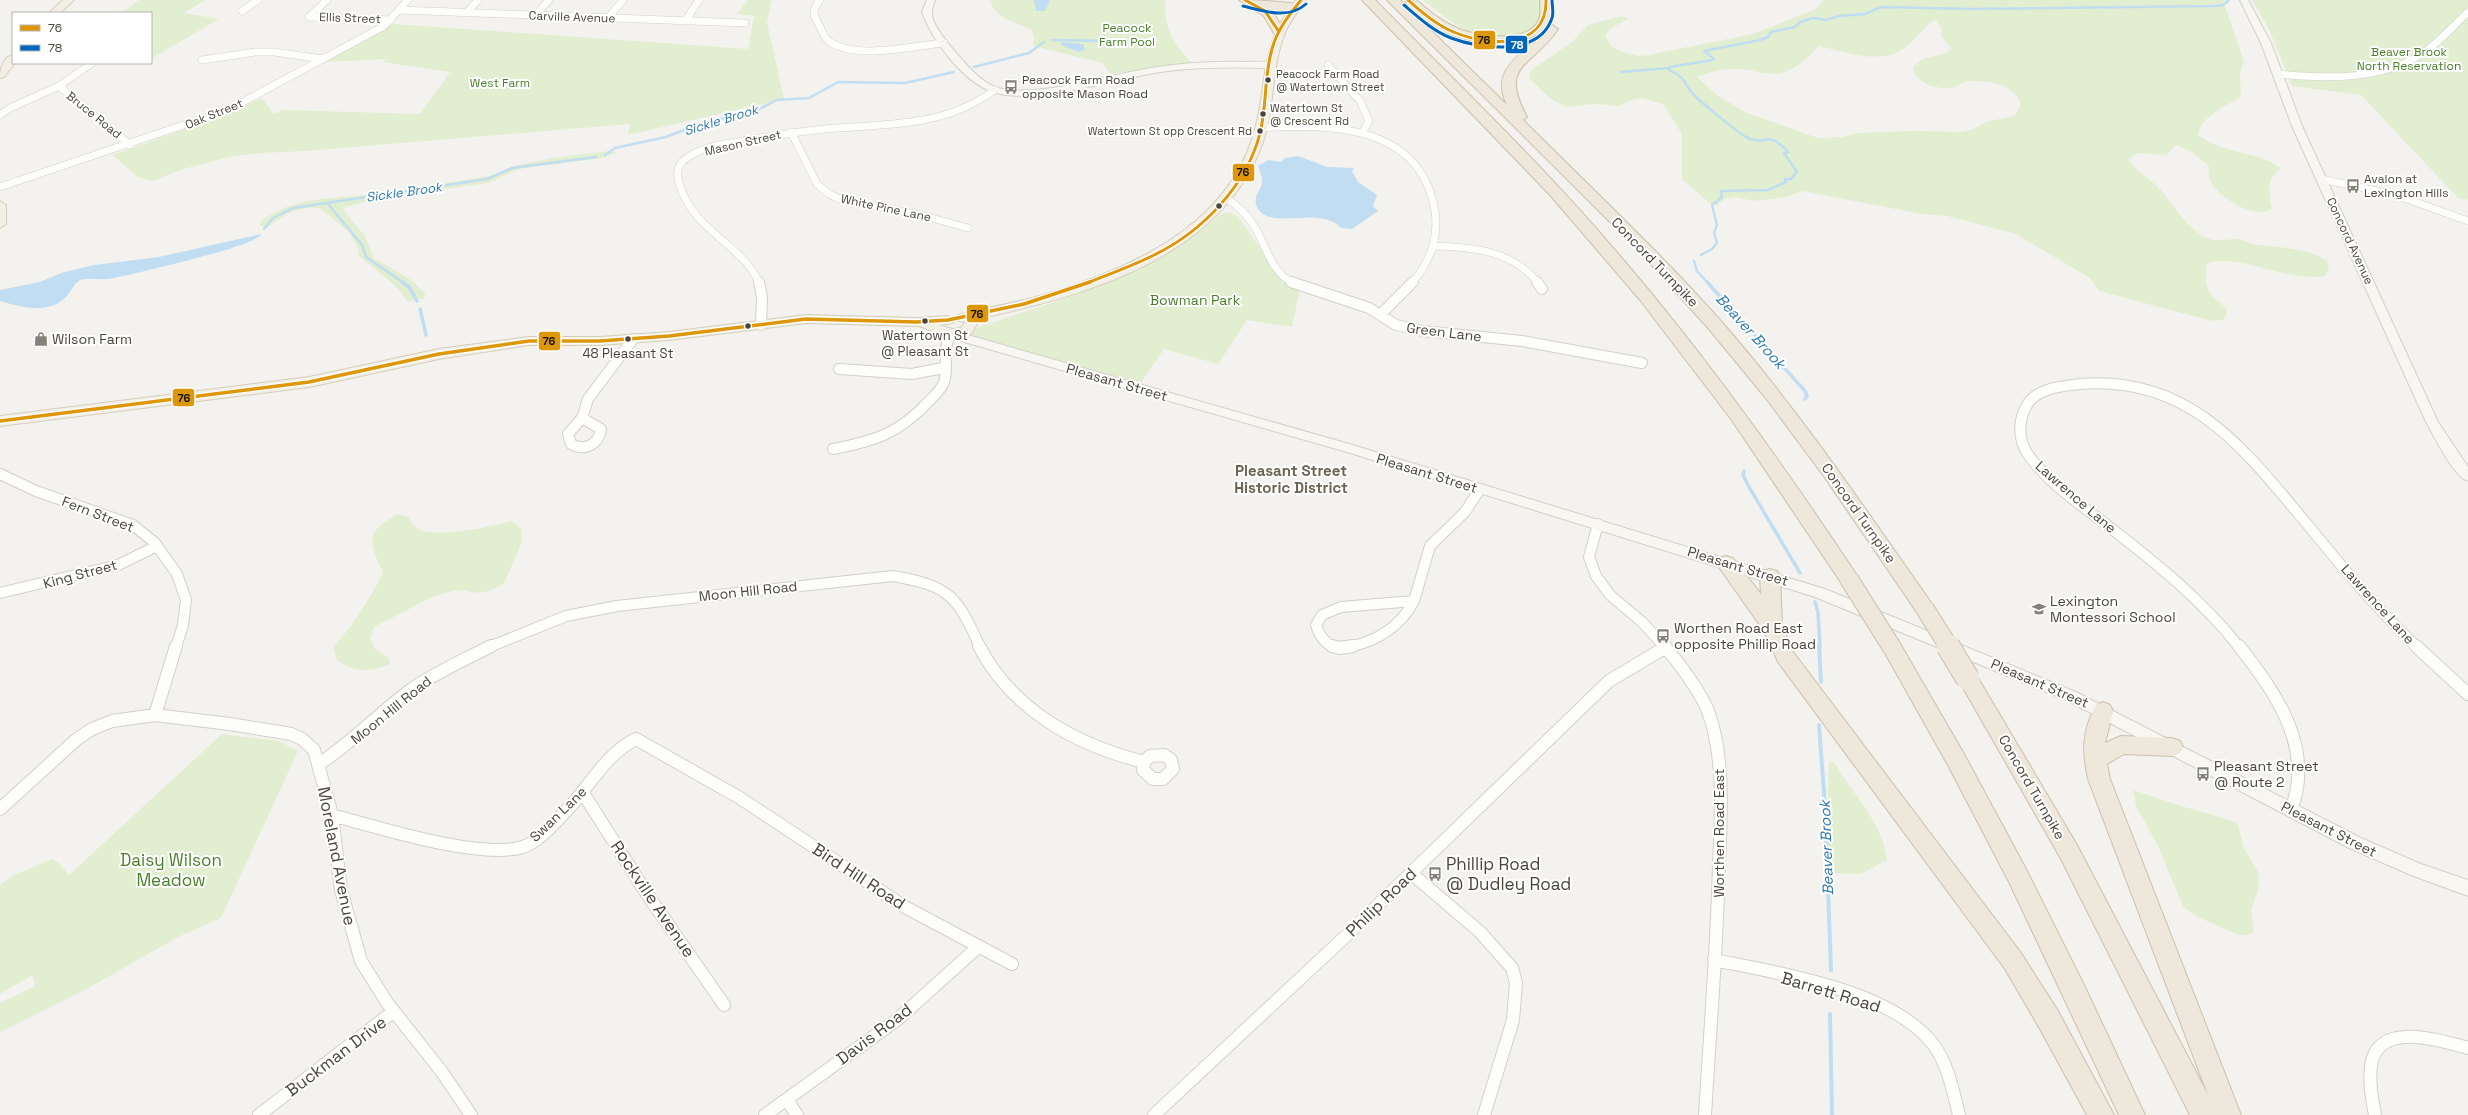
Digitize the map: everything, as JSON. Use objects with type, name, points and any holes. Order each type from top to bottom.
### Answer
[{"type":"highway","name":"Concord Turnpike","points":[[1368,0],[1544,181],[1635,283],[1753,436],[1849,579],[1943,736],[2010,860],[2077,997],[2132,1115]]},
{"type":"highway","name":"Concord Turnpike","points":[[1393,0],[1658,263],[1733,346],[1829,470],[1925,609],[1968,679],[2069,852],[2204,1115]]},
{"type":"highway","points":[[1408,0],[1434,21],[1452,31],[1473,38],[1499,41],[1522,38],[1539,29],[1546,16],[1546,0]]},
{"type":"highway","points":[[1533,139],[1511,103],[1507,83],[1516,65],[1552,29],[1558,16],[1557,0]]},
{"type":"highway","points":[[1248,1],[1272,7],[1298,3]]},
{"type":"highway","points":[[1248,1],[1269,14],[1279,32]]},
{"type":"highway","points":[[1726,563],[1749,591],[1773,629],[1778,644],[1794,670],[2013,961],[2049,1020],[2101,1115]]},
{"type":"highway","points":[[1770,576],[1773,629]]},
{"type":"highway","points":[[2103,711],[2095,734],[2094,760],[2102,788],[2228,1115]]},
{"type":"highway","points":[[2094,760],[2121,746],[2172,747]]},
{"type":"main road","points":[[55,12],[69,0]]},
{"type":"main road","points":[[958,329],[983,314],[1024,304],[1081,286],[1155,255],[1190,232],[1226,198],[1250,162],[1260,128],[1269,65],[1279,32],[1298,3]]},
{"type":"main road","points":[[0,74],[12,59]]},
{"type":"main road","points":[[0,205],[0,224]]},
{"type":"main road","name":"Pleasant Street","points":[[0,421],[301,383],[476,348],[529,341],[600,341],[633,339],[806,319],[916,322],[958,329]]},
{"type":"street","points":[[242,11],[258,0]]},
{"type":"street","name":"Ellis Street","points":[[326,0],[309,17],[391,20]]},
{"type":"street","name":"Oak Street","points":[[0,187],[228,110],[324,59],[391,20],[408,0]]},
{"type":"street","points":[[466,13],[478,0]]},
{"type":"street","points":[[535,16],[548,0]]},
{"type":"street","points":[[608,18],[623,0]]},
{"type":"street","points":[[685,21],[699,0]]},
{"type":"street","points":[[820,0],[813,9],[813,15],[828,41],[836,46],[866,51],[944,43]]},
{"type":"street","points":[[931,0],[927,12],[928,18],[944,43],[980,82],[995,90],[1026,93],[1175,68],[1269,65]]},
{"type":"street","name":"Concord Avenue","points":[[2244,0],[2266,43],[2297,126],[2432,422],[2454,459],[2468,476]]},
{"type":"street","name":"Carville Avenue","points":[[400,10],[745,23]]},
{"type":"street","points":[[2277,72],[2315,78],[2382,69],[2406,62],[2425,51],[2468,12]]},
{"type":"street","points":[[202,60],[255,52],[274,52],[324,59]]},
{"type":"street","points":[[0,115],[10,108],[59,86],[91,64]]},
{"type":"street","points":[[1328,65],[1366,110],[1368,121],[1362,133]]},
{"type":"street","name":"Bruce Road","points":[[59,86],[130,144]]},
{"type":"street","name":"Mason Street","points":[[761,325],[762,290],[758,280],[747,266],[696,220],[684,200],[677,176],[678,166],[685,158],[705,150],[791,132],[879,127],[934,118],[964,109],[995,90]]},
{"type":"street","points":[[1260,128],[1311,124],[1334,126],[1362,133],[1403,152],[1422,174],[1435,209],[1433,246],[1415,280],[1380,315]]},
{"type":"street","name":"White Pine Lane","points":[[791,132],[817,184],[829,194],[842,200],[922,215],[968,228]]},
{"type":"street","points":[[2322,179],[2384,192],[2445,211],[2468,221]]},
{"type":"street","name":"Green Lane","points":[[1226,198],[1238,206],[1254,226],[1278,274],[1292,283],[1369,308],[1396,325],[1416,330],[1522,341],[1642,363]]},
{"type":"street","points":[[1433,246],[1470,246],[1487,249],[1521,266],[1534,277],[1542,289]]},
{"type":"street","points":[[833,449],[881,439],[904,426],[942,387],[945,379],[943,368],[944,345],[958,329]]},
{"type":"street","name":"Pleasant Street","points":[[958,329],[1770,576],[1836,599],[2037,681],[2103,711],[2291,810],[2393,860],[2468,888]]},
{"type":"street","points":[[582,418],[588,399],[633,339]]},
{"type":"street","points":[[839,369],[912,374],[943,368]]},
{"type":"street","name":"Lawrence Lane","points":[[2291,810],[2299,783],[2296,750],[2283,710],[2271,689],[2233,640],[2191,598],[2137,550],[2066,492],[2028,455],[2021,440],[2020,420],[2025,405],[2035,395],[2055,387],[2080,384],[2128,386],[2152,392],[2174,401],[2218,426],[2230,436],[2278,489],[2376,606],[2407,638],[2468,694]]},
{"type":"street","name":"Fern Street","points":[[0,474],[36,491],[132,525],[157,546],[177,574],[184,588],[186,600],[182,624],[155,715]]},
{"type":"street","points":[[1415,601],[1341,608],[1322,615],[1316,625],[1319,634],[1329,646],[1340,649],[1360,645],[1378,638],[1396,627],[1408,613],[1415,601],[1430,547],[1439,534],[1464,513],[1480,489]]},
{"type":"street","name":"Worthen Road East","points":[[1598,524],[1589,557],[1596,576],[1610,595],[1642,622],[1676,659],[1708,711],[1719,760],[1721,814],[1705,1115]]},
{"type":"street","name":"King Street","points":[[0,593],[118,565],[157,546]]},
{"type":"street","name":"Moon Hill Road","points":[[318,764],[341,750],[412,690],[432,676],[503,640],[566,616],[617,606],[893,576],[909,578],[932,585],[951,596],[965,612],[994,672],[1014,696],[1029,708],[1048,721],[1093,744],[1120,756],[1144,762]]},
{"type":"street","name":"Philip Road","points":[[1154,1115],[1410,873],[1609,680],[1666,648]]},
{"type":"street","name":"Moreland Avenue","points":[[0,809],[58,755],[92,729],[119,719],[155,715],[186,720],[230,724],[291,734],[302,739],[314,750],[332,815],[341,890],[361,961],[394,1011],[442,1072],[471,1115]]},
{"type":"street","name":"Swan Lane","points":[[332,815],[405,834],[485,849],[506,850],[523,846],[540,836],[582,793],[625,743],[636,739],[711,780]]},
{"type":"street","name":"Bird Hill Road","points":[[711,780],[905,907],[1012,964]]},
{"type":"street","name":"Rockville Avenue","points":[[582,793],[647,894],[724,1005]]},
{"type":"street","points":[[1410,873],[1458,912],[1492,944],[1512,968],[1516,991],[1515,1011],[1508,1042],[1484,1115]]},
{"type":"street","name":"Davis Road","points":[[765,1115],[898,1019],[978,947]]},
{"type":"street","name":"Barrett Road","points":[[1714,960],[1809,982],[1877,1004],[1906,1019],[1927,1037],[1939,1054],[1950,1081],[1959,1115]]},
{"type":"street","name":"Buckman Drive","points":[[259,1115],[394,1011]]},
{"type":"street","points":[[2375,1115],[2370,1089],[2369,1069],[2373,1056],[2384,1042],[2394,1037],[2407,1035],[2433,1038],[2468,1048]]},
{"type":"street","points":[[786,1100],[797,1115]]},
{"type":"green space","points":[[139,0],[205,0],[184,13],[219,19],[152,58],[152,12],[122,12]]},
{"type":"green space","name":"West Farm","points":[[748,0],[772,0],[767,22],[784,99],[628,135],[630,124],[305,151],[260,153],[229,157],[180,170],[153,181],[138,177],[113,155],[219,117],[262,98],[274,114],[282,110],[420,114],[450,72],[383,62],[387,59],[323,62],[393,24],[748,49],[754,16],[737,14]]},
{"type":"green space","name":"Peacock Farm Pool","points":[[991,0],[1162,0],[1165,1],[1166,20],[1174,42],[1191,62],[1110,74],[1103,63],[1033,46],[1034,38],[1032,30],[1001,15],[992,6]]},
{"type":"green space","points":[[1423,0],[1542,0],[1542,6],[1536,24],[1530,29],[1522,33],[1512,35],[1490,36],[1479,35],[1463,29]]},
{"type":"green space","points":[[1824,0],[2223,0],[2244,62],[2240,73],[2241,97],[2209,117],[2200,129],[2198,135],[2218,146],[2261,158],[2272,162],[2281,168],[2272,177],[2270,182],[2269,192],[2272,209],[2265,212],[2256,212],[2236,205],[2227,199],[2213,185],[2209,177],[2209,166],[2193,153],[2176,145],[2166,155],[2138,153],[2128,159],[2138,171],[2159,188],[2191,227],[2204,237],[2216,240],[2239,239],[2257,245],[2310,253],[2327,261],[2329,270],[2325,276],[2310,277],[2279,272],[2249,264],[2220,261],[2207,263],[2207,287],[2211,295],[2224,306],[2227,313],[2223,320],[2212,321],[2099,291],[2090,278],[2016,234],[1947,216],[1922,214],[1802,191],[1786,197],[1754,201],[1735,197],[1725,199],[1717,205],[1712,205],[1682,179],[1682,134],[1663,104],[1641,98],[1619,106],[1596,104],[1566,107],[1551,99],[1529,78],[1530,71],[1572,42],[1588,25],[1622,16],[1628,19],[1610,29],[1605,35],[1610,45],[1619,51],[1638,56],[1753,34],[1814,10]],"holes":[[[1936,20],[1942,28],[1941,36],[1952,49],[1917,63],[1913,68],[1915,74],[1923,82],[1942,88],[1954,87],[1969,81],[2001,85],[2014,93],[2021,105],[2014,116],[1986,122],[1971,130],[1960,132],[1914,131],[1858,133],[1842,137],[1818,138],[1747,113],[1718,96],[1697,77],[1712,72],[1729,69],[1740,69],[1768,74],[1785,72],[1799,64],[1819,46],[1862,56],[1883,56],[1893,54],[1903,49],[1932,21]]]},
{"type":"green space","name":"Beaver Brook North Reservation","points":[[2252,0],[2468,0],[2468,200],[2458,198],[2361,95],[2292,86],[2269,29]]},
{"type":"green space","points":[[611,151],[618,152],[603,158],[518,169],[488,183],[380,198],[345,207],[343,210],[365,236],[374,258],[411,280],[425,293],[424,298],[408,302],[391,282],[357,254],[359,250],[348,231],[321,209],[307,208],[286,215],[268,227],[260,226],[260,222],[274,213],[288,206],[304,202],[320,199],[385,193],[490,176],[512,167],[539,161]]},
{"type":"green space","name":"Bowman Park","points":[[1227,212],[1238,216],[1283,282],[1300,289],[1292,327],[1247,320],[1218,364],[1164,349],[1140,384],[972,335],[973,329],[1071,296],[1135,270],[1194,236],[1221,214]]},
{"type":"green space","points":[[397,514],[409,517],[413,525],[421,530],[446,533],[476,529],[512,521],[521,529],[522,542],[504,583],[490,591],[475,593],[465,590],[453,591],[432,597],[374,627],[370,639],[375,649],[389,658],[390,664],[369,670],[356,669],[337,660],[333,647],[360,612],[383,573],[375,553],[372,539],[374,533],[379,527]]},
{"type":"green space","name":"Daisy Wilson Meadow","points":[[222,734],[279,741],[298,751],[221,918],[178,937],[92,986],[0,1032],[0,1003],[35,986],[33,975],[0,994],[0,885],[12,876],[51,859],[58,862],[69,875]]},
{"type":"green space","points":[[1829,761],[1834,762],[1866,809],[1880,833],[1884,846],[1887,860],[1861,874],[1833,873],[1826,866]]},
{"type":"green space","points":[[2133,790],[2233,821],[2238,825],[2244,848],[2258,872],[2259,887],[2251,910],[2254,931],[2248,935],[2238,935],[2196,916],[2183,906],[2158,846],[2136,806]]},
{"type":"water","points":[[1034,0],[1050,0],[1045,11],[1036,11]]},
{"type":"water","points":[[1061,42],[1083,44],[1085,50],[1078,52],[1061,45]]},
{"type":"water","points":[[1298,156],[1327,167],[1354,168],[1352,171],[1358,182],[1377,195],[1373,206],[1378,211],[1352,229],[1341,228],[1332,221],[1321,218],[1283,218],[1263,214],[1257,207],[1256,203],[1256,196],[1262,184],[1258,166],[1268,160],[1281,162],[1285,158]]},
{"type":"water","points":[[261,234],[239,246],[191,260],[109,279],[88,279],[79,281],[63,300],[55,305],[28,308],[0,301],[0,290],[40,282],[61,273],[94,265],[159,257]]},
{"type":"waterway","name":"Beaver Brook","points":[[1701,255],[1712,249],[1717,243],[1714,233],[1717,225],[1712,205],[1722,197],[1721,191],[1768,190],[1786,182],[1785,179],[1791,179],[1797,172],[1784,153],[1788,152],[1781,145],[1771,139],[1759,141],[1743,135],[1698,99],[1690,91],[1683,79],[1669,70],[1670,67],[1712,60],[1714,59],[1704,51],[1760,40],[1768,37],[1771,32],[1795,27],[1800,22],[1813,18],[1826,20],[1839,16],[1865,14],[1881,7],[1971,9],[2215,6],[2223,5],[2229,0]]},
{"type":"waterway","name":"Sickle Brook","points":[[1052,40],[1102,41]]},
{"type":"waterway","name":"Sickle Brook","points":[[974,67],[1029,53],[1044,42]]},
{"type":"waterway","points":[[1621,72],[1669,68]]},
{"type":"waterway","name":"Sickle Brook","points":[[605,155],[615,148],[666,137],[705,122],[751,113],[777,100],[809,98],[838,82],[905,83],[954,72]]},
{"type":"waterway","name":"Sickle Brook","points":[[264,229],[273,218],[293,208],[487,179],[512,168],[596,157]]},
{"type":"waterway","points":[[328,204],[362,245],[366,257],[404,283]]},
{"type":"waterway","name":"Beaver Brook","points":[[1694,261],[1697,271],[1708,283]]},
{"type":"waterway","points":[[402,282],[409,287],[417,301]]},
{"type":"waterway","name":"Beaver Brook","points":[[1707,282],[1805,391],[1807,396],[1805,399]]},
{"type":"waterway","points":[[420,309],[426,335]]},
{"type":"waterway","name":"Beaver Brook","points":[[1744,471],[1743,475],[1749,487],[1800,573]]},
{"type":"waterway","name":"Beaver Brook","points":[[1815,602],[1818,612],[1820,647]]},
{"type":"waterway","name":"Beaver Brook","points":[[1819,646],[1821,682]]},
{"type":"waterway","name":"Beaver Brook","points":[[1819,725],[1825,806],[1831,970]]},
{"type":"waterway","name":"Beaver Brook","points":[[1830,1014],[1832,1115]]},
{"type":"transit line","name":"76","points":[[1245,0],[1265,11],[1279,32]]},
{"type":"transit line","name":"76","points":[[0,421],[309,382],[439,354],[529,341],[600,341],[669,336],[806,319],[916,322],[948,320],[1024,304],[1081,286],[1155,255],[1190,232],[1221,205],[1250,162],[1260,133],[1272,49],[1285,20],[1301,0]]},
{"type":"transit line","name":"76","points":[[1408,0],[1424,14],[1447,29],[1464,36],[1490,41],[1517,39],[1528,35],[1538,28],[1546,16],[1546,0]]},
{"type":"transit line","name":"78","points":[[1404,5],[1432,28],[1451,38],[1463,42],[1492,47],[1523,44],[1536,39],[1546,30],[1552,18],[1552,0]]},
{"type":"transit line","name":"78","points":[[1243,6],[1271,13],[1297,12],[1306,4]]},
{"type":"place","name":"Peacock Farm Road @ Watertown Street","points":[[1268,80]]},
{"type":"place","name":"Peacock Farm Road opposite Mason Road","points":[[1011,87]]},
{"type":"place","name":"Watertown St @ Crescent Rd","points":[[1263,114]]},
{"type":"place","name":"Watertown St opp Crescent Rd","points":[[1260,131]]},
{"type":"place","name":"Avalon at Lexington Hills","points":[[2353,186]]},
{"type":"place","name":"Watertown St @ Pleasant St","points":[[925,321]]},
{"type":"place","name":"Wilson Farm","points":[[41,339]]},
{"type":"place","name":"48 Pleasant St","points":[[628,339]]},
{"type":"place","name":"Lexington Montessori School","points":[[2039,609]]},
{"type":"place","name":"Worthen Road East opposite Phillip Road","points":[[1663,636]]},
{"type":"place","name":"Pleasant Street @ Route 2","points":[[2203,774]]},
{"type":"place","name":"Phillip Road @ Dudley Road","points":[[1435,874]]},
{"type":"district","name":"Pleasant Street Historic District","points":[[1291,478]]}]
